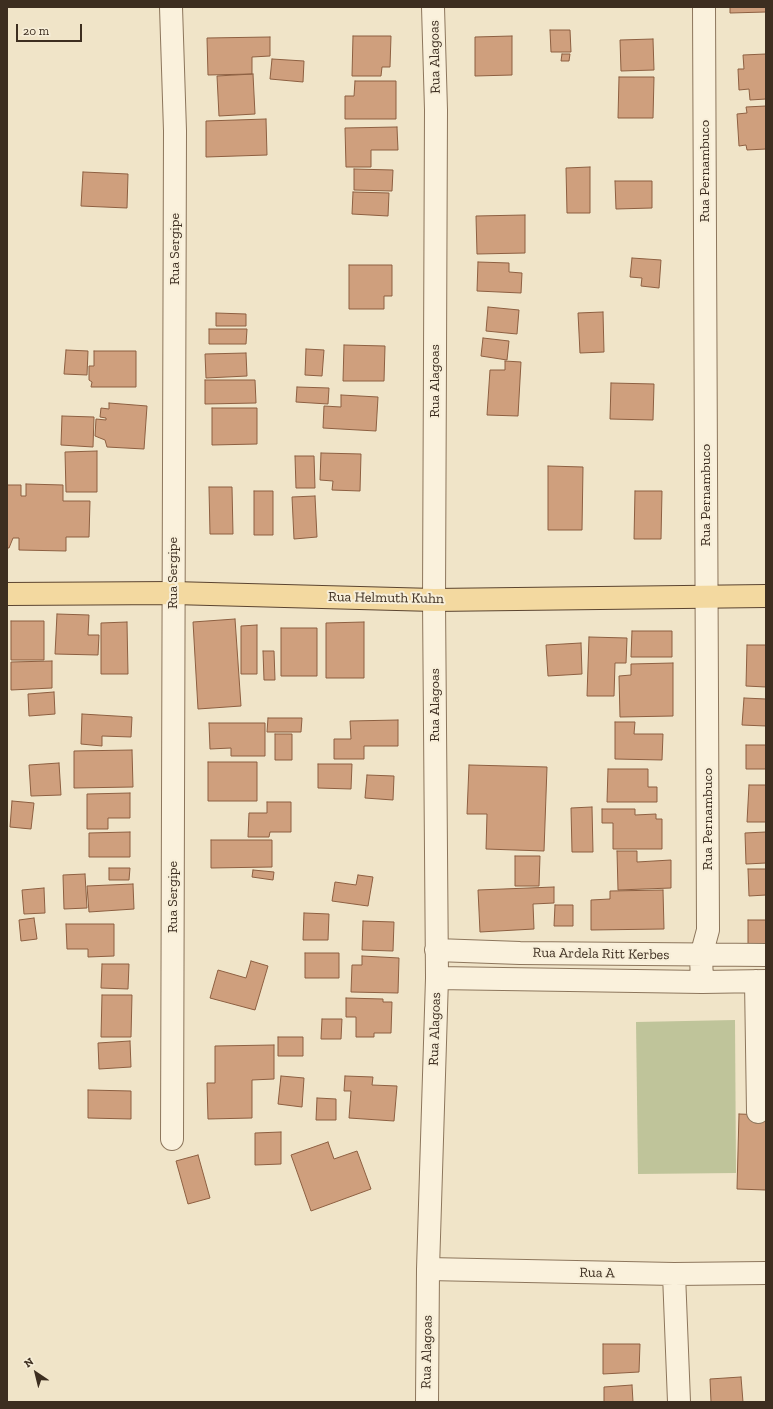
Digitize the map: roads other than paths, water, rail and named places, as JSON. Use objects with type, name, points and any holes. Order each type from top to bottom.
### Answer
[{"type":"main road","name":"Rua Helmuth Kuhn","points":[[7,594],[173,593],[434,600],[766,596]]},
{"type":"street","name":"Rua Sergipe","points":[[171,7],[175,132],[172,1139]]},
{"type":"street","name":"Rua Alagoas","points":[[427,1402],[428,1269],[437,978],[434,600],[436,110],[434,7]]},
{"type":"street","name":"Rua Pernambuco","points":[[702,982],[701,956],[708,930],[704,7]]},
{"type":"street","name":"Rua Ardela Ritt Kerbes","points":[[436,950],[701,956],[766,955]]},
{"type":"street","name":"Rua Ardela Ritt Kerbes","points":[[437,978],[702,982],[761,981]]},
{"type":"street","points":[[758,1112],[761,981]]},
{"type":"street","name":"Rua A","points":[[428,1269],[674,1274],[766,1273]]},
{"type":"street","points":[[674,1274],[679,1402]]}]
